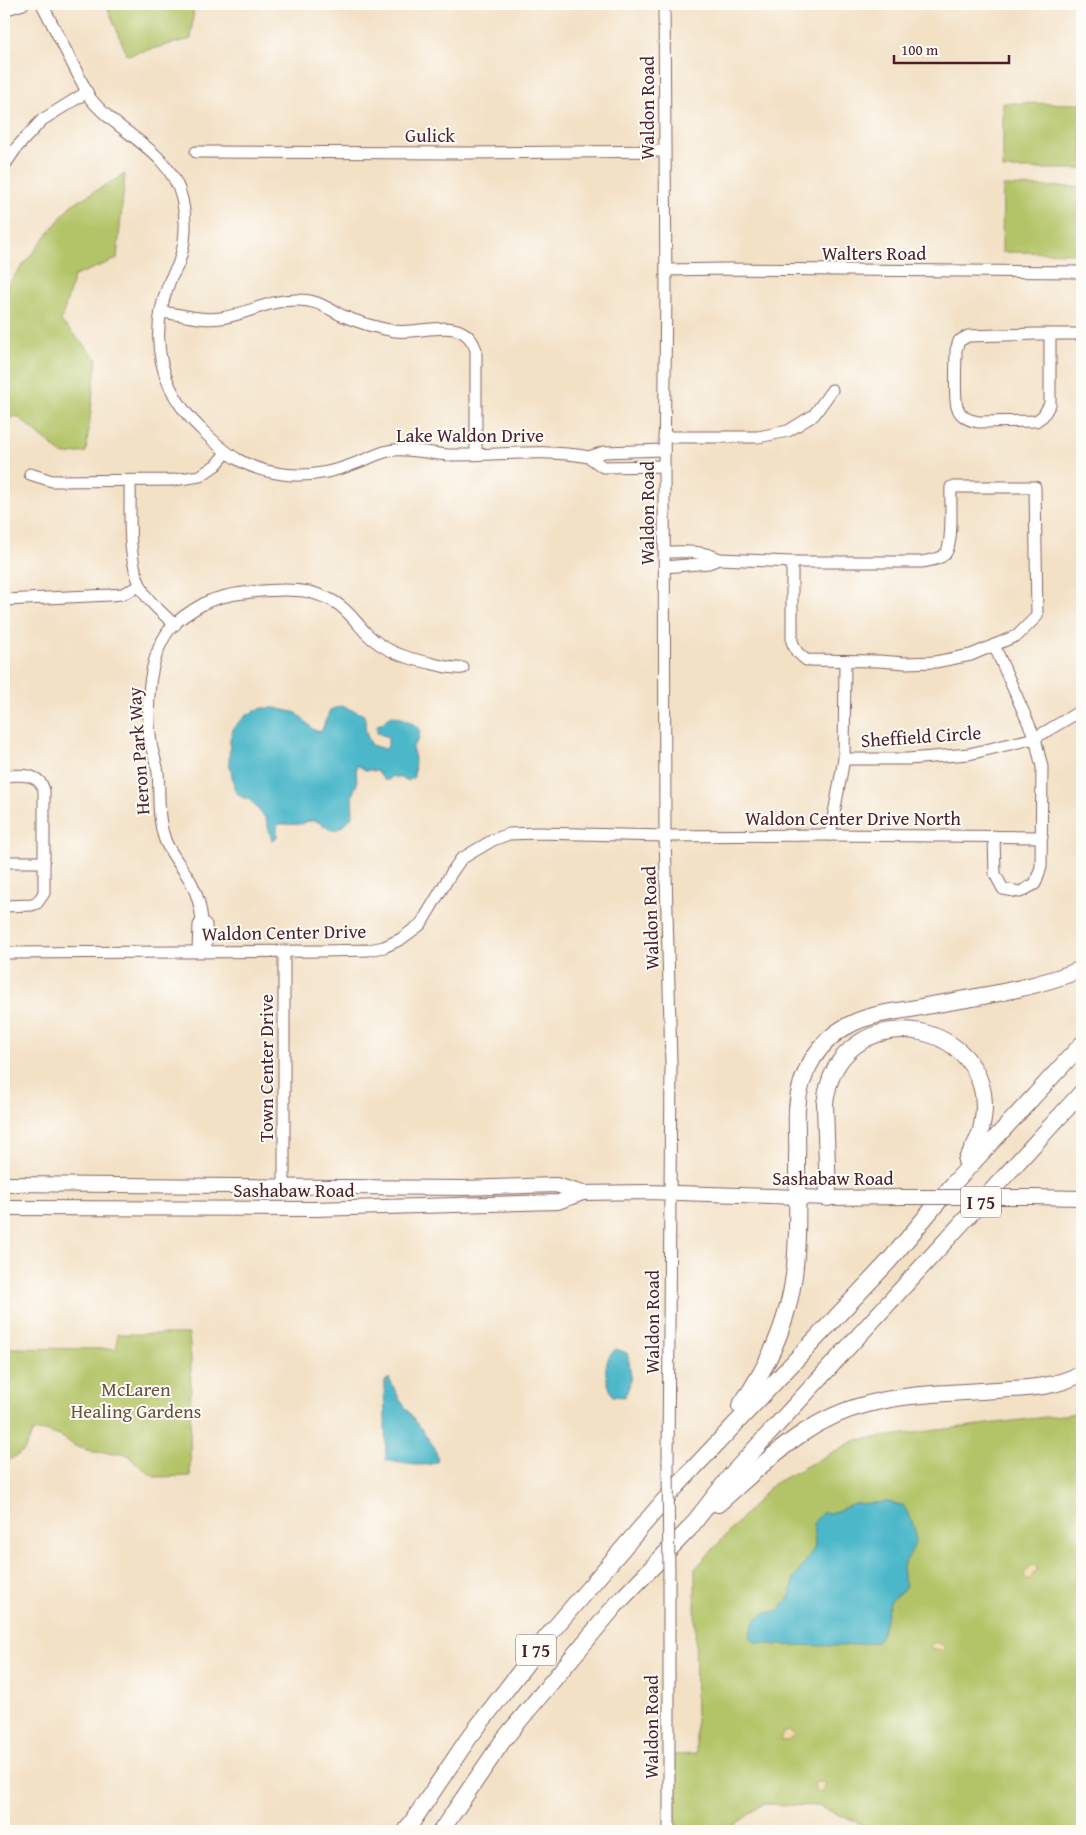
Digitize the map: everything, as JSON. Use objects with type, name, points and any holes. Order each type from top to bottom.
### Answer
[{"type":"highway","points":[[682,1481],[753,1388],[771,1355],[786,1311],[794,1276],[797,1197],[797,1109],[799,1093],[808,1066],[815,1055],[832,1036],[852,1023],[874,1016],[1002,992],[1052,980],[1082,969]]},
{"type":"highway","points":[[828,1198],[824,1104],[830,1077],[854,1046],[875,1035],[888,1031],[911,1030],[935,1035],[946,1041],[966,1058],[979,1082],[984,1106],[981,1131],[954,1183]]},
{"type":"highway","name":"I 75","points":[[406,1831],[468,1739],[546,1638],[682,1481],[889,1261],[954,1183],[1082,1044]]},
{"type":"highway","name":"I 75","points":[[442,1831],[504,1739],[615,1606],[689,1528],[731,1475],[1082,1092]]},
{"type":"highway","points":[[1055,1122],[1082,1100]]},
{"type":"highway","points":[[689,1528],[787,1443],[814,1426],[853,1408],[916,1396],[1048,1386],[1082,1373]]},
{"type":"main road","name":"Sashabaw Road","points":[[4,1184],[463,1188],[556,1185],[583,1193],[670,1193],[828,1198],[1082,1198]]},
{"type":"main road","points":[[114,1208],[130,1200],[132,1192],[128,1185]]},
{"type":"main road","points":[[196,1209],[197,1194],[209,1185]]},
{"type":"main road","points":[[519,1186],[520,1204]]},
{"type":"main road","points":[[390,1208],[398,1198],[394,1187]]},
{"type":"main road","name":"Sashabaw Road","points":[[4,1208],[390,1208],[558,1202],[583,1193]]},
{"type":"street","points":[[4,10],[23,4]]},
{"type":"street","name":"Lake Waldon Drive","points":[[42,4],[87,92],[98,108],[146,145],[164,162],[177,183],[184,207],[185,234],[179,263],[169,282],[161,312],[158,341],[160,357],[165,376],[190,418],[226,453],[254,468],[282,474],[302,475],[322,474],[338,470],[374,455],[393,450],[450,455],[564,452],[588,457],[603,467],[664,466]]},
{"type":"street","name":"Waldon Road","points":[[664,4],[666,270],[664,437],[665,836],[671,1064],[668,1831]]},
{"type":"street","points":[[4,166],[16,147],[42,120],[87,92]]},
{"type":"street","name":"Gulick","points":[[196,152],[469,153],[664,151]]},
{"type":"street","name":"Walters Road","points":[[666,270],[1082,272]]},
{"type":"street","points":[[161,312],[210,319],[223,318],[280,300],[300,300],[321,303],[340,314],[364,323],[395,331],[445,328],[461,330],[473,340],[476,350],[476,454]]},
{"type":"street","points":[[1050,335],[1050,404],[1043,416],[1036,421],[979,422],[970,421],[962,415],[956,406],[956,350],[959,341],[968,336],[1082,334]]},
{"type":"street","points":[[664,437],[758,436],[788,431],[814,415],[832,390]]},
{"type":"street","name":"Lake Waldon Drive","points":[[588,457],[604,452],[664,450]]},
{"type":"street","points":[[30,474],[52,481],[174,480],[200,476],[216,465],[226,453]]},
{"type":"street","points":[[130,481],[132,552],[137,574],[144,592],[175,625]]},
{"type":"street","points":[[665,567],[709,563],[719,559],[792,562],[922,562],[936,560],[945,554],[950,544],[950,487],[1035,486],[1037,616],[1018,635],[971,655],[935,662],[806,660],[797,652],[791,636],[792,562]]},
{"type":"street","points":[[664,552],[696,552],[710,554],[719,559]]},
{"type":"street","points":[[4,600],[110,596],[122,594],[141,586]]},
{"type":"street","name":"Heron Park Way","points":[[202,951],[199,925],[202,921],[202,910],[191,882],[166,843],[159,813],[158,772],[151,744],[149,702],[151,673],[161,645],[170,630],[195,608],[217,597],[242,592],[309,592],[329,599],[343,608],[367,634],[385,649],[405,658],[453,669],[463,668]]},
{"type":"street","points":[[994,645],[1035,738],[1042,767],[1041,866],[1035,884],[1020,892],[1003,889],[995,874],[994,836]]},
{"type":"street","points":[[830,835],[844,759],[845,661]]},
{"type":"street","name":"Sheffield Circle","points":[[844,759],[908,759],[969,754],[1035,738],[1082,710]]},
{"type":"street","points":[[4,776],[32,776],[43,784],[44,791],[44,889],[40,900],[32,905],[4,906]]},
{"type":"street","name":"Waldon Center Drive","points":[[4,952],[369,950],[384,947],[401,939],[421,924],[452,872],[462,859],[492,840],[510,834],[537,833],[665,836]]},
{"type":"street","name":"Waldon Center Drive North","points":[[665,836],[1042,837]]},
{"type":"street","points":[[4,862],[44,862]]},
{"type":"street","name":"Town Center Drive","points":[[284,951],[284,1186]]},
{"type":"green space","points":[[106,4],[194,4],[191,39],[127,55]]},
{"type":"green space","points":[[1003,103],[1082,104],[1082,169],[1003,169]]},
{"type":"green space","points":[[125,174],[117,259],[74,276],[61,321],[97,359],[86,452],[63,455],[17,416],[4,420],[4,289],[71,205]]},
{"type":"green space","points":[[1003,186],[1082,187],[1082,253],[1002,252]]},
{"type":"green space","name":"McLaren Healing Gardens","points":[[117,1334],[189,1334],[191,1358],[190,1476],[154,1477],[134,1462],[130,1456],[123,1453],[93,1452],[75,1446],[62,1437],[45,1431],[33,1432],[24,1451],[4,1463],[4,1348],[117,1349]]},
{"type":"green space","points":[[1082,1411],[1082,1831],[878,1831],[818,1806],[763,1804],[732,1827],[733,1831],[673,1831],[673,1755],[696,1754],[695,1569],[773,1484],[856,1440],[1079,1413]]},
{"type":"sand","points":[[1033,1565],[1037,1566],[1037,1570],[1030,1580],[1026,1580],[1024,1574]]},
{"type":"sand","points":[[936,1642],[945,1646],[945,1651],[930,1648],[931,1644]]},
{"type":"sand","points":[[788,1730],[794,1732],[795,1736],[784,1741],[780,1740],[782,1734]]},
{"type":"sand","points":[[815,1783],[826,1783],[823,1791],[819,1792],[815,1790],[814,1786]]},
{"type":"water","points":[[341,706],[363,714],[366,734],[371,745],[385,749],[388,746],[388,737],[377,733],[377,725],[383,723],[389,716],[406,720],[420,729],[419,738],[412,748],[415,758],[414,777],[408,781],[392,776],[389,780],[384,780],[377,771],[365,770],[356,766],[357,784],[352,795],[353,816],[344,825],[333,830],[317,821],[309,821],[303,824],[280,824],[277,827],[277,838],[272,841],[266,819],[250,800],[241,797],[235,791],[229,761],[230,739],[234,727],[248,714],[263,708],[275,708],[297,713],[314,730],[321,732],[330,710]]},
{"type":"water","points":[[616,1349],[627,1353],[629,1364],[630,1381],[624,1397],[613,1396],[606,1377],[608,1359]]},
{"type":"water","points":[[389,1378],[400,1400],[435,1448],[438,1461],[427,1465],[420,1465],[386,1460],[384,1382]]},
{"type":"water","points":[[887,1502],[903,1505],[913,1524],[915,1540],[912,1551],[903,1567],[906,1585],[890,1603],[884,1628],[876,1642],[843,1646],[776,1645],[755,1642],[750,1637],[755,1621],[762,1615],[779,1611],[791,1594],[794,1579],[815,1547],[813,1523],[823,1512],[831,1513],[855,1504]]}]
